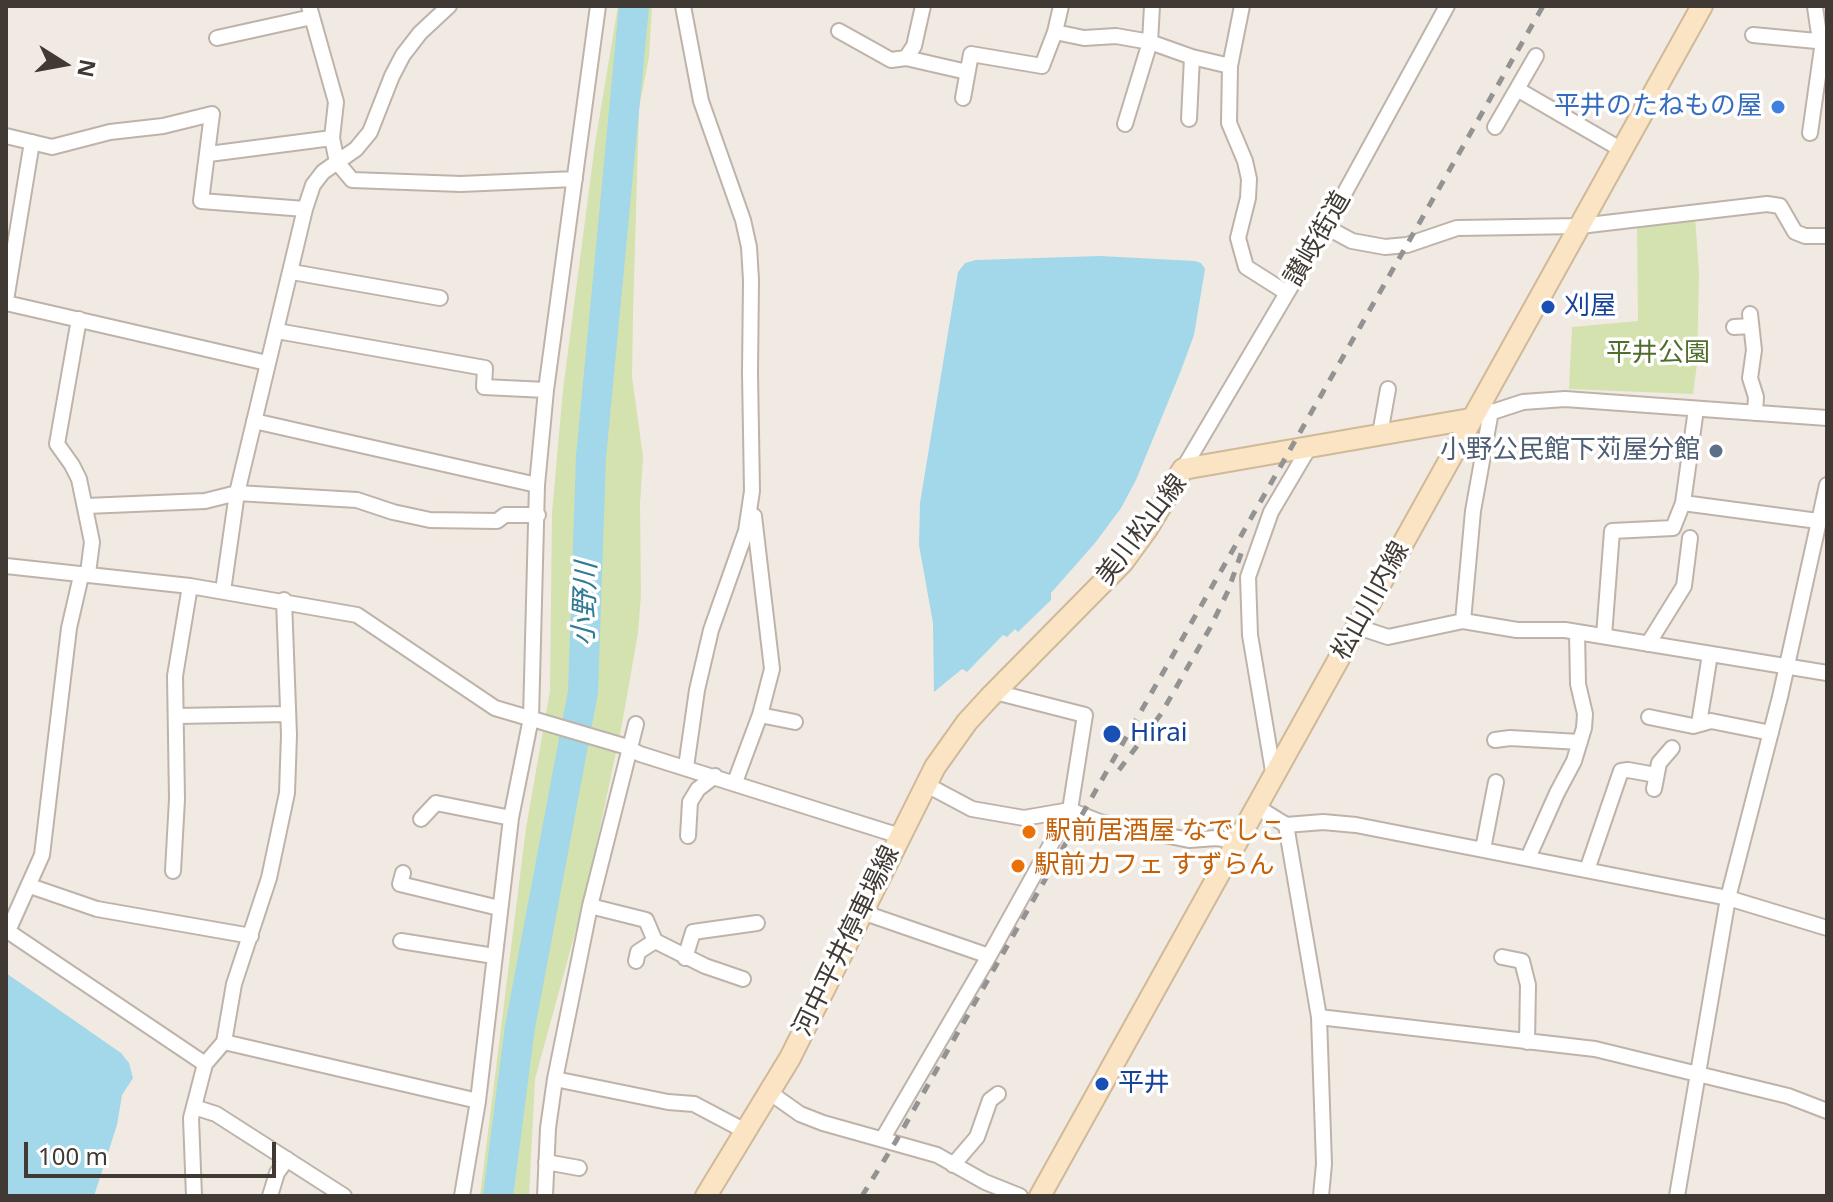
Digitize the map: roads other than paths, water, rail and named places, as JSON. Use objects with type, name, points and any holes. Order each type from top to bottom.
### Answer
[{"type":"main road","name":"松山川内線","points":[[1040,1196],[1702,6]]},
{"type":"main road","name":"美川松山線","points":[[995,692],[1123,562],[1183,469],[1470,419]]},
{"type":"main road","name":"河中平井停車場線","points":[[706,1196],[790,1058],[925,784],[967,722],[995,692]]},
{"type":"street","points":[[223,591],[237,493],[313,185],[323,172],[356,149],[370,132],[403,55],[420,33],[449,6]]},
{"type":"street","points":[[462,1196],[478,1101],[511,818],[534,719],[537,485],[546,390],[598,6]]},
{"type":"street","points":[[683,6],[701,101],[743,220],[749,247],[752,491],[758,568],[772,669],[760,715],[735,782]]},
{"type":"street","points":[[906,58],[914,46],[923,6]]},
{"type":"street","points":[[963,98],[971,54],[1042,66],[1061,6]]},
{"type":"street","points":[[1125,124],[1150,42],[1152,6]]},
{"type":"street","points":[[1242,6],[1230,66],[1229,123],[1249,179],[1248,198],[1238,238],[1246,267],[1287,293]]},
{"type":"street","name":"讃岐街道","points":[[1183,469],[1326,227],[1447,6]]},
{"type":"street","points":[[1810,133],[1823,41],[1815,7]]},
{"type":"street","points":[[217,38],[311,12],[336,102],[332,138],[337,162],[352,180],[461,184],[575,179]]},
{"type":"street","points":[[839,31],[891,60],[906,58],[967,72]]},
{"type":"street","points":[[1055,32],[1084,38],[1116,36],[1150,42],[1230,66]]},
{"type":"street","points":[[1753,35],[1823,41]]},
{"type":"street","points":[[1495,127],[1536,56]]},
{"type":"street","points":[[1189,119],[1192,57]]},
{"type":"street","points":[[1517,89],[1622,150]]},
{"type":"street","points":[[6,136],[52,147],[110,132],[163,126],[212,114],[201,201],[305,209]]},
{"type":"street","points":[[209,154],[332,138]]},
{"type":"street","points":[[32,142],[6,302],[267,363]]},
{"type":"street","points":[[1326,227],[1365,246],[1385,247],[1407,245],[1457,228],[1580,226],[1767,204],[1780,206],[1795,232],[1805,236],[1827,236]]},
{"type":"street","points":[[292,272],[440,298]]},
{"type":"street","points":[[79,319],[57,444],[79,479],[92,542],[69,628],[44,844],[30,886],[7,931],[205,1064]]},
{"type":"street","points":[[1734,327],[1751,320],[1754,350],[1750,378],[1756,397],[1755,413]]},
{"type":"street","points":[[277,331],[485,368],[484,387],[546,390]]},
{"type":"street","points":[[1380,434],[1388,389]]},
{"type":"street","points":[[1470,419],[1523,402],[1565,399],[1827,418]]},
{"type":"street","points":[[1604,636],[1612,531],[1673,528],[1683,503],[1696,409]]},
{"type":"street","points":[[1463,621],[1473,511],[1491,411]]},
{"type":"street","points":[[254,421],[537,485]]},
{"type":"street","points":[[1274,778],[1250,635],[1248,577],[1271,512],[1310,446]]},
{"type":"street","points":[[1677,1196],[1728,898],[1771,733],[1827,485]]},
{"type":"street","points":[[686,767],[697,690],[711,630],[746,531],[752,491]]},
{"type":"street","points":[[86,506],[179,504],[237,493],[357,500],[430,520],[497,521],[505,515],[538,515]]},
{"type":"street","points":[[1683,503],[1818,521]]},
{"type":"street","points":[[1648,644],[1684,586],[1690,538]]},
{"type":"street","points":[[6,566],[190,586],[357,615],[495,708],[900,836]]},
{"type":"street","points":[[173,871],[177,799],[175,676],[190,586]]},
{"type":"street","points":[[194,1196],[191,1118],[205,1064],[224,1042],[234,984],[269,878],[287,793],[284,600]]},
{"type":"street","points":[[1358,627],[1388,637],[1463,621],[1517,630],[1577,632],[1827,673]]},
{"type":"street","points":[[1528,858],[1580,742],[1585,714],[1578,684],[1577,632]]},
{"type":"street","points":[[1699,724],[1710,654]]},
{"type":"street","points":[[883,1138],[1070,810],[1085,715],[995,692]]},
{"type":"street","points":[[177,716],[288,714]]},
{"type":"street","points":[[760,715],[795,722]]},
{"type":"street","points":[[1649,717],[1693,726],[1711,721],[1771,733]]},
{"type":"street","points":[[545,1196],[548,1128],[555,1079],[626,747],[636,724]]},
{"type":"street","points":[[1495,740],[1580,742]]},
{"type":"street","points":[[1587,870],[1616,778],[1621,771],[1628,770],[1655,782],[1659,763],[1672,748]]},
{"type":"street","points":[[688,836],[690,802],[698,789],[715,776]]},
{"type":"street","points":[[1483,849],[1496,782]]},
{"type":"street","points":[[925,784],[972,809],[1024,818],[1070,810],[1100,822],[1189,840],[1216,838],[1238,841]]},
{"type":"street","points":[[421,819],[436,803],[511,818]]},
{"type":"street","points":[[1257,807],[1286,825],[1323,822],[1356,825],[1483,849],[1728,898],[1827,928]]},
{"type":"street","points":[[1286,825],[1319,1017],[1324,1164],[1321,1196]]},
{"type":"street","points":[[403,873],[400,884],[499,908]]},
{"type":"street","points":[[30,886],[97,909],[251,936]]},
{"type":"street","points":[[590,906],[646,920],[655,941],[685,958],[743,979]]},
{"type":"street","points":[[862,912],[989,956]]},
{"type":"street","points":[[685,958],[693,932],[757,923]]},
{"type":"street","points":[[401,941],[494,956]]},
{"type":"street","points":[[636,961],[638,952],[655,941]]},
{"type":"street","points":[[1502,957],[1522,961],[1528,985],[1527,1042]]},
{"type":"street","points":[[1319,1017],[1595,1049],[1788,1096],[1825,1111],[1827,1093]]},
{"type":"street","points":[[224,1042],[478,1101]]},
{"type":"street","points":[[555,1079],[668,1102],[694,1104],[747,1132]]},
{"type":"street","points":[[769,1092],[800,1114],[937,1155],[985,1182],[1020,1196]]},
{"type":"street","points":[[953,1165],[977,1137],[990,1100],[998,1094]]},
{"type":"street","points":[[194,1107],[216,1114],[344,1196]]},
{"type":"street","points":[[270,1196],[277,1173],[287,1159]]},
{"type":"street","points":[[546,1162],[579,1168]]},
{"type":"water","points":[[1100,256],[1201,263],[1205,269],[1194,335],[1180,373],[1136,480],[1121,508],[1095,543],[1051,593],[1051,600],[1018,632],[1015,629],[1007,637],[1003,635],[967,672],[962,669],[934,692],[933,623],[919,545],[920,503],[958,272],[965,263],[976,260]]},
{"type":"water","points":[[6,973],[121,1053],[129,1063],[133,1078],[122,1095],[117,1125],[94,1196],[6,1196]]},
{"type":"waterway","name":"小野川","points":[[498,1196],[520,1027],[583,692],[591,457],[634,6]]},
{"type":"railway","points":[[862,1196],[1543,6]]},
{"type":"railway","points":[[1119,770],[1161,714],[1210,628],[1228,591],[1242,551]]},
{"type":"place","name":"平井のたねもの屋","points":[[1778,107]]},
{"type":"place","name":"刈屋","points":[[1548,307]]},
{"type":"place","name":"小野公民館下苅屋分館","points":[[1716,451]]},
{"type":"place","name":"Hirai","points":[[1112,734]]},
{"type":"place","name":"駅前居酒屋 なでしこ","points":[[1029,832]]},
{"type":"place","name":"駅前カフェ すずらん","points":[[1018,866]]},
{"type":"place","name":"平井","points":[[1102,1084]]},
{"type":"park label","name":"平井公園","points":[[1658,354]]}]
